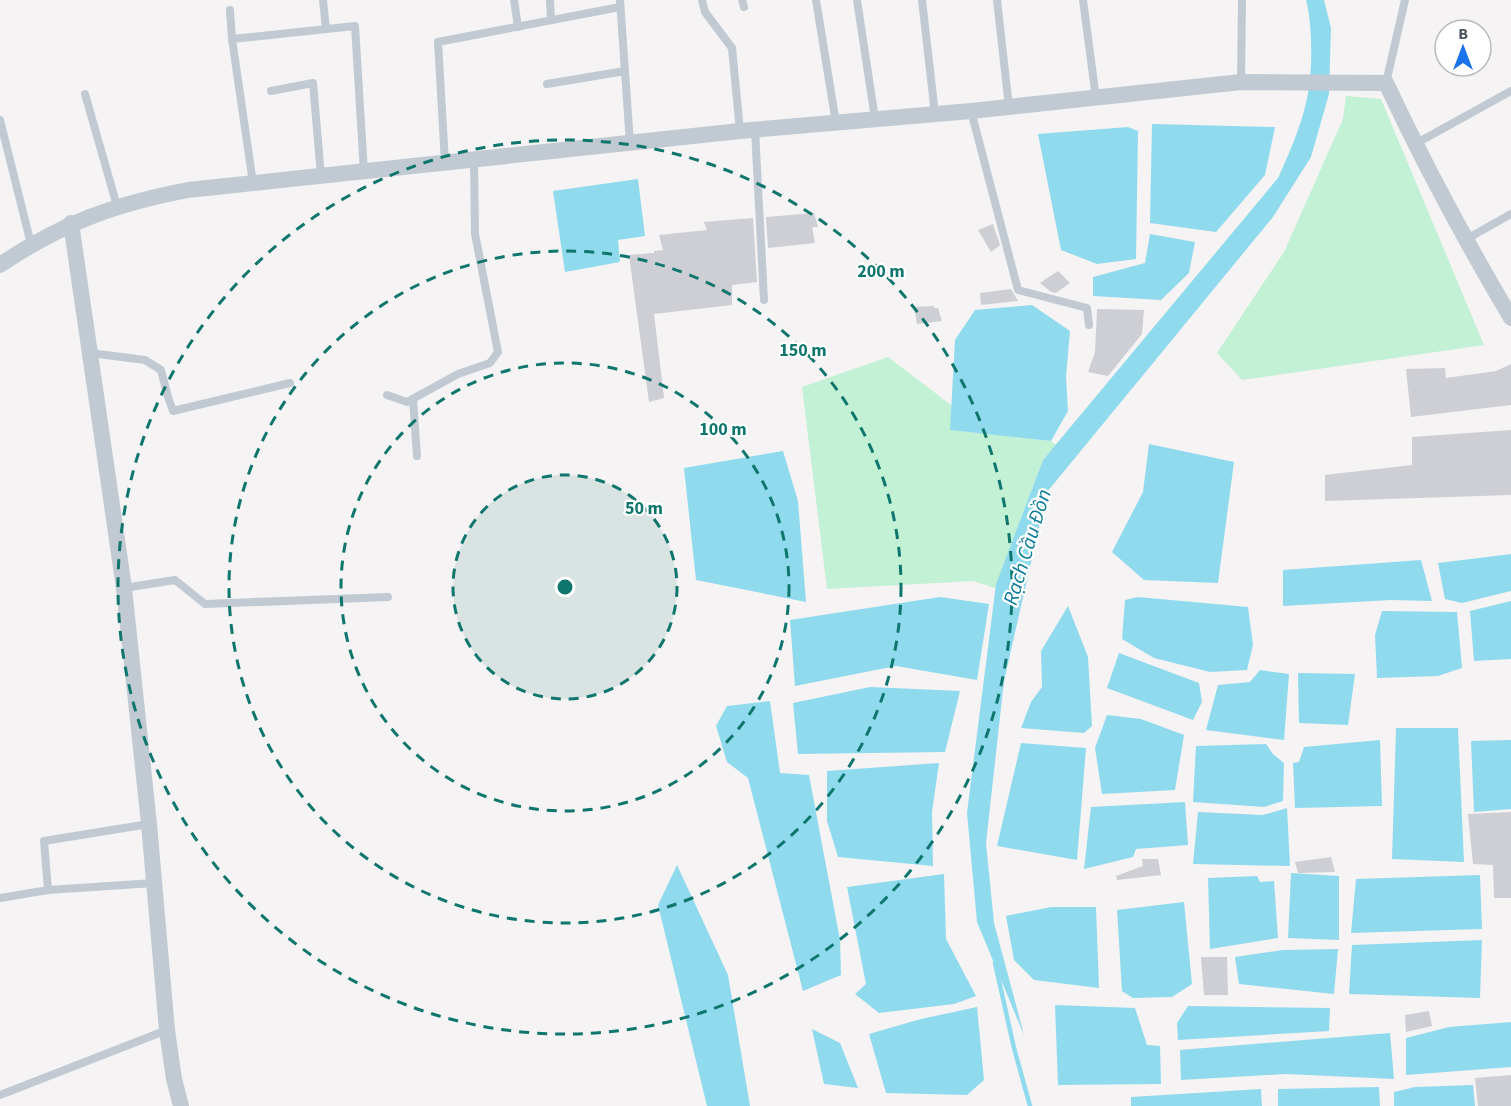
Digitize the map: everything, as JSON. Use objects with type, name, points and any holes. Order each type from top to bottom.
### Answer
[{"type":"street","points":[[0,264],[31,244],[71,223],[117,206],[188,190],[1241,82],[1386,83],[1415,145],[1465,240],[1511,318]]},
{"type":"street","points":[[71,223],[124,588],[149,824],[167,1030],[174,1079],[181,1106]]},
{"type":"lane","points":[[323,0],[326,29]]},
{"type":"lane","points":[[514,0],[518,27]]},
{"type":"lane","points":[[550,0],[551,20]]},
{"type":"lane","points":[[702,0],[705,12],[732,48],[748,131],[764,300]]},
{"type":"lane","points":[[816,0],[836,123]]},
{"type":"lane","points":[[857,0],[875,119]]},
{"type":"lane","points":[[922,0],[935,114]]},
{"type":"lane","points":[[997,0],[1009,107]]},
{"type":"lane","points":[[1083,0],[1096,98]]},
{"type":"lane","points":[[1241,82],[1242,0]]},
{"type":"lane","points":[[1386,83],[1405,0]]},
{"type":"lane","points":[[445,163],[438,42],[551,20],[620,3],[630,143]]},
{"type":"lane","points":[[230,10],[232,39],[253,183]]},
{"type":"lane","points":[[232,39],[355,26],[364,172]]},
{"type":"lane","points":[[547,84],[625,71]]},
{"type":"lane","points":[[271,91],[313,83],[321,177]]},
{"type":"lane","points":[[1415,145],[1511,91]]},
{"type":"lane","points":[[85,94],[117,206]]},
{"type":"lane","points":[[971,111],[1017,290],[1087,308],[1089,325]]},
{"type":"lane","points":[[0,120],[31,244]]},
{"type":"lane","points":[[387,395],[407,402],[458,374],[490,363],[498,352],[475,234],[474,160]]},
{"type":"lane","points":[[1465,240],[1511,214]]},
{"type":"lane","points":[[89,353],[144,360],[161,370],[173,411],[290,383]]},
{"type":"lane","points":[[413,399],[417,456]]},
{"type":"lane","points":[[124,588],[175,580],[206,604],[388,597]]},
{"type":"lane","points":[[48,890],[44,841],[149,824]]},
{"type":"lane","points":[[0,898],[48,890],[154,883]]},
{"type":"lane","points":[[0,1091],[167,1030]]},
{"type":"green space","points":[[1346,96],[1381,99],[1484,345],[1242,380],[1217,353],[1284,252],[1343,119]]},
{"type":"green space","points":[[888,357],[951,405],[951,430],[1051,441],[1056,445],[1043,460],[995,588],[973,581],[827,589],[802,387]]},
{"type":"water","points":[[1306,0],[1324,0],[1331,28],[1329,94],[1311,157],[1273,217],[1047,492],[1004,681],[986,843],[994,923],[1024,1035],[977,922],[967,813],[996,584],[1043,460],[1278,178],[1304,113],[1308,92],[1311,37]]},
{"type":"water","points":[[1152,124],[1275,127],[1265,175],[1216,232],[1150,223]]},
{"type":"water","points":[[1128,127],[1138,131],[1136,259],[1097,264],[1061,250],[1038,134]]},
{"type":"water","points":[[638,179],[645,236],[618,240],[620,262],[565,272],[553,191]]},
{"type":"water","points":[[1150,234],[1195,242],[1189,273],[1161,300],[1093,296],[1093,277],[1145,263]]},
{"type":"water","points":[[1032,305],[1070,331],[1066,376],[1068,411],[1051,441],[950,430],[955,340],[975,310]]},
{"type":"water","points":[[1149,444],[1234,462],[1218,583],[1144,580],[1112,552],[1143,492]]},
{"type":"water","points":[[783,451],[798,501],[806,602],[696,580],[684,468]]},
{"type":"water","points":[[1511,554],[1511,591],[1462,603],[1445,599],[1438,563]]},
{"type":"water","points":[[1421,560],[1432,601],[1391,600],[1283,606],[1283,570]]},
{"type":"water","points":[[940,597],[989,604],[977,680],[896,666],[795,686],[790,620]]},
{"type":"water","points":[[1138,597],[1248,607],[1253,645],[1247,670],[1210,672],[1154,658],[1122,639],[1125,600]]},
{"type":"water","points":[[1511,601],[1511,659],[1474,661],[1470,611]]},
{"type":"water","points":[[1068,606],[1088,657],[1092,726],[1084,733],[1021,728],[1031,702],[1042,687],[1041,651]]},
{"type":"water","points":[[1382,611],[1457,612],[1462,668],[1438,676],[1377,678],[1375,635]]},
{"type":"water","points":[[1119,653],[1199,683],[1202,702],[1193,720],[1107,688]]},
{"type":"water","points":[[1260,670],[1289,674],[1284,740],[1206,730],[1218,685],[1250,682]]},
{"type":"water","points":[[1298,673],[1355,674],[1348,725],[1299,723]]},
{"type":"water","points":[[870,687],[960,691],[945,752],[798,754],[793,703]]},
{"type":"water","points":[[770,701],[780,773],[809,775],[840,940],[841,975],[803,991],[748,778],[727,762],[716,726],[727,706]]},
{"type":"water","points":[[1107,715],[1141,719],[1184,735],[1175,790],[1102,794],[1095,748]]},
{"type":"water","points":[[1396,728],[1458,728],[1464,862],[1392,859]]},
{"type":"water","points":[[1380,740],[1382,806],[1295,808],[1293,763],[1299,762],[1304,747]]},
{"type":"water","points":[[1511,740],[1511,809],[1474,812],[1471,741]]},
{"type":"water","points":[[1021,743],[1086,748],[1077,860],[997,846]]},
{"type":"water","points":[[1266,744],[1284,763],[1283,801],[1264,807],[1193,802],[1196,746]]},
{"type":"water","points":[[939,763],[932,812],[933,866],[838,857],[827,821],[827,771]]},
{"type":"water","points":[[1185,802],[1188,845],[1136,849],[1133,857],[1084,869],[1091,807]]},
{"type":"water","points":[[1287,808],[1290,866],[1193,864],[1198,812],[1263,815]]},
{"type":"water","points":[[677,865],[728,975],[750,1106],[707,1106],[658,905]]},
{"type":"water","points":[[1291,873],[1339,876],[1339,940],[1288,938]]},
{"type":"water","points":[[944,874],[946,939],[976,996],[954,1004],[879,1013],[855,994],[866,984],[847,887]]},
{"type":"water","points":[[1480,875],[1482,929],[1351,933],[1356,879]]},
{"type":"water","points":[[1257,876],[1260,882],[1274,881],[1278,938],[1210,949],[1208,878]]},
{"type":"water","points":[[1184,902],[1192,984],[1172,997],[1133,998],[1122,991],[1117,910]]},
{"type":"water","points":[[1051,907],[1096,907],[1099,988],[1034,980],[1014,960],[1006,916]]},
{"type":"water","points":[[1482,940],[1480,998],[1349,994],[1352,945]]},
{"type":"water","points":[[1338,949],[1334,994],[1239,984],[1235,957],[1283,950]]},
{"type":"water","points":[[1055,1005],[1135,1008],[1147,1045],[1160,1046],[1161,1084],[1058,1085]]},
{"type":"water","points":[[1188,1006],[1330,1008],[1329,1031],[1178,1040],[1177,1023]]},
{"type":"water","points":[[977,1007],[984,1080],[967,1095],[886,1093],[869,1034],[921,1019]]},
{"type":"water","points":[[1511,1022],[1511,1067],[1406,1075],[1406,1038],[1449,1027]]},
{"type":"water","points":[[812,1029],[840,1043],[858,1088],[824,1084]]},
{"type":"water","points":[[1390,1033],[1394,1079],[1286,1074],[1181,1080],[1180,1050]]},
{"type":"water","points":[[1473,1085],[1475,1106],[1394,1106],[1394,1092],[1415,1087]]},
{"type":"water","points":[[1379,1087],[1380,1106],[1278,1106],[1278,1089]]},
{"type":"water","points":[[1261,1089],[1262,1106],[1131,1106],[1131,1097]]},
{"type":"building","points":[[814,213],[818,227],[812,227],[815,243],[768,248],[766,217]]},
{"type":"building","points":[[753,218],[757,282],[732,285],[732,305],[654,314],[664,398],[649,402],[629,255],[663,250],[659,235],[707,230],[704,222]]},
{"type":"building","points":[[993,224],[1000,245],[991,252],[978,230]]},
{"type":"building","points":[[1058,271],[1070,283],[1056,293],[1051,292],[1040,283]]},
{"type":"building","points":[[1011,289],[1018,301],[981,305],[980,293]]},
{"type":"building","points":[[934,306],[938,308],[942,321],[917,324],[914,307]]},
{"type":"building","points":[[1097,309],[1144,310],[1142,334],[1108,376],[1088,372],[1095,352]]},
{"type":"building","points":[[1511,364],[1511,405],[1411,417],[1406,369],[1445,368],[1446,378],[1496,371]]},
{"type":"building","points":[[1511,430],[1511,495],[1325,501],[1325,475],[1412,465],[1412,437]]},
{"type":"building","points":[[1511,812],[1511,898],[1494,898],[1493,865],[1473,864],[1468,814]]},
{"type":"building","points":[[1331,857],[1335,872],[1298,873],[1295,862]]},
{"type":"building","points":[[1142,859],[1158,859],[1161,875],[1117,880],[1116,876],[1143,866]]},
{"type":"building","points":[[1201,957],[1227,957],[1228,995],[1204,995]]},
{"type":"building","points":[[1429,1011],[1432,1026],[1406,1032],[1405,1015]]},
{"type":"building","points":[[1511,1075],[1511,1106],[1478,1106],[1475,1078]]},
{"type":"waterway","name":"Rạch Cầu Đồn","points":[[995,963],[1030,1106]]}]
